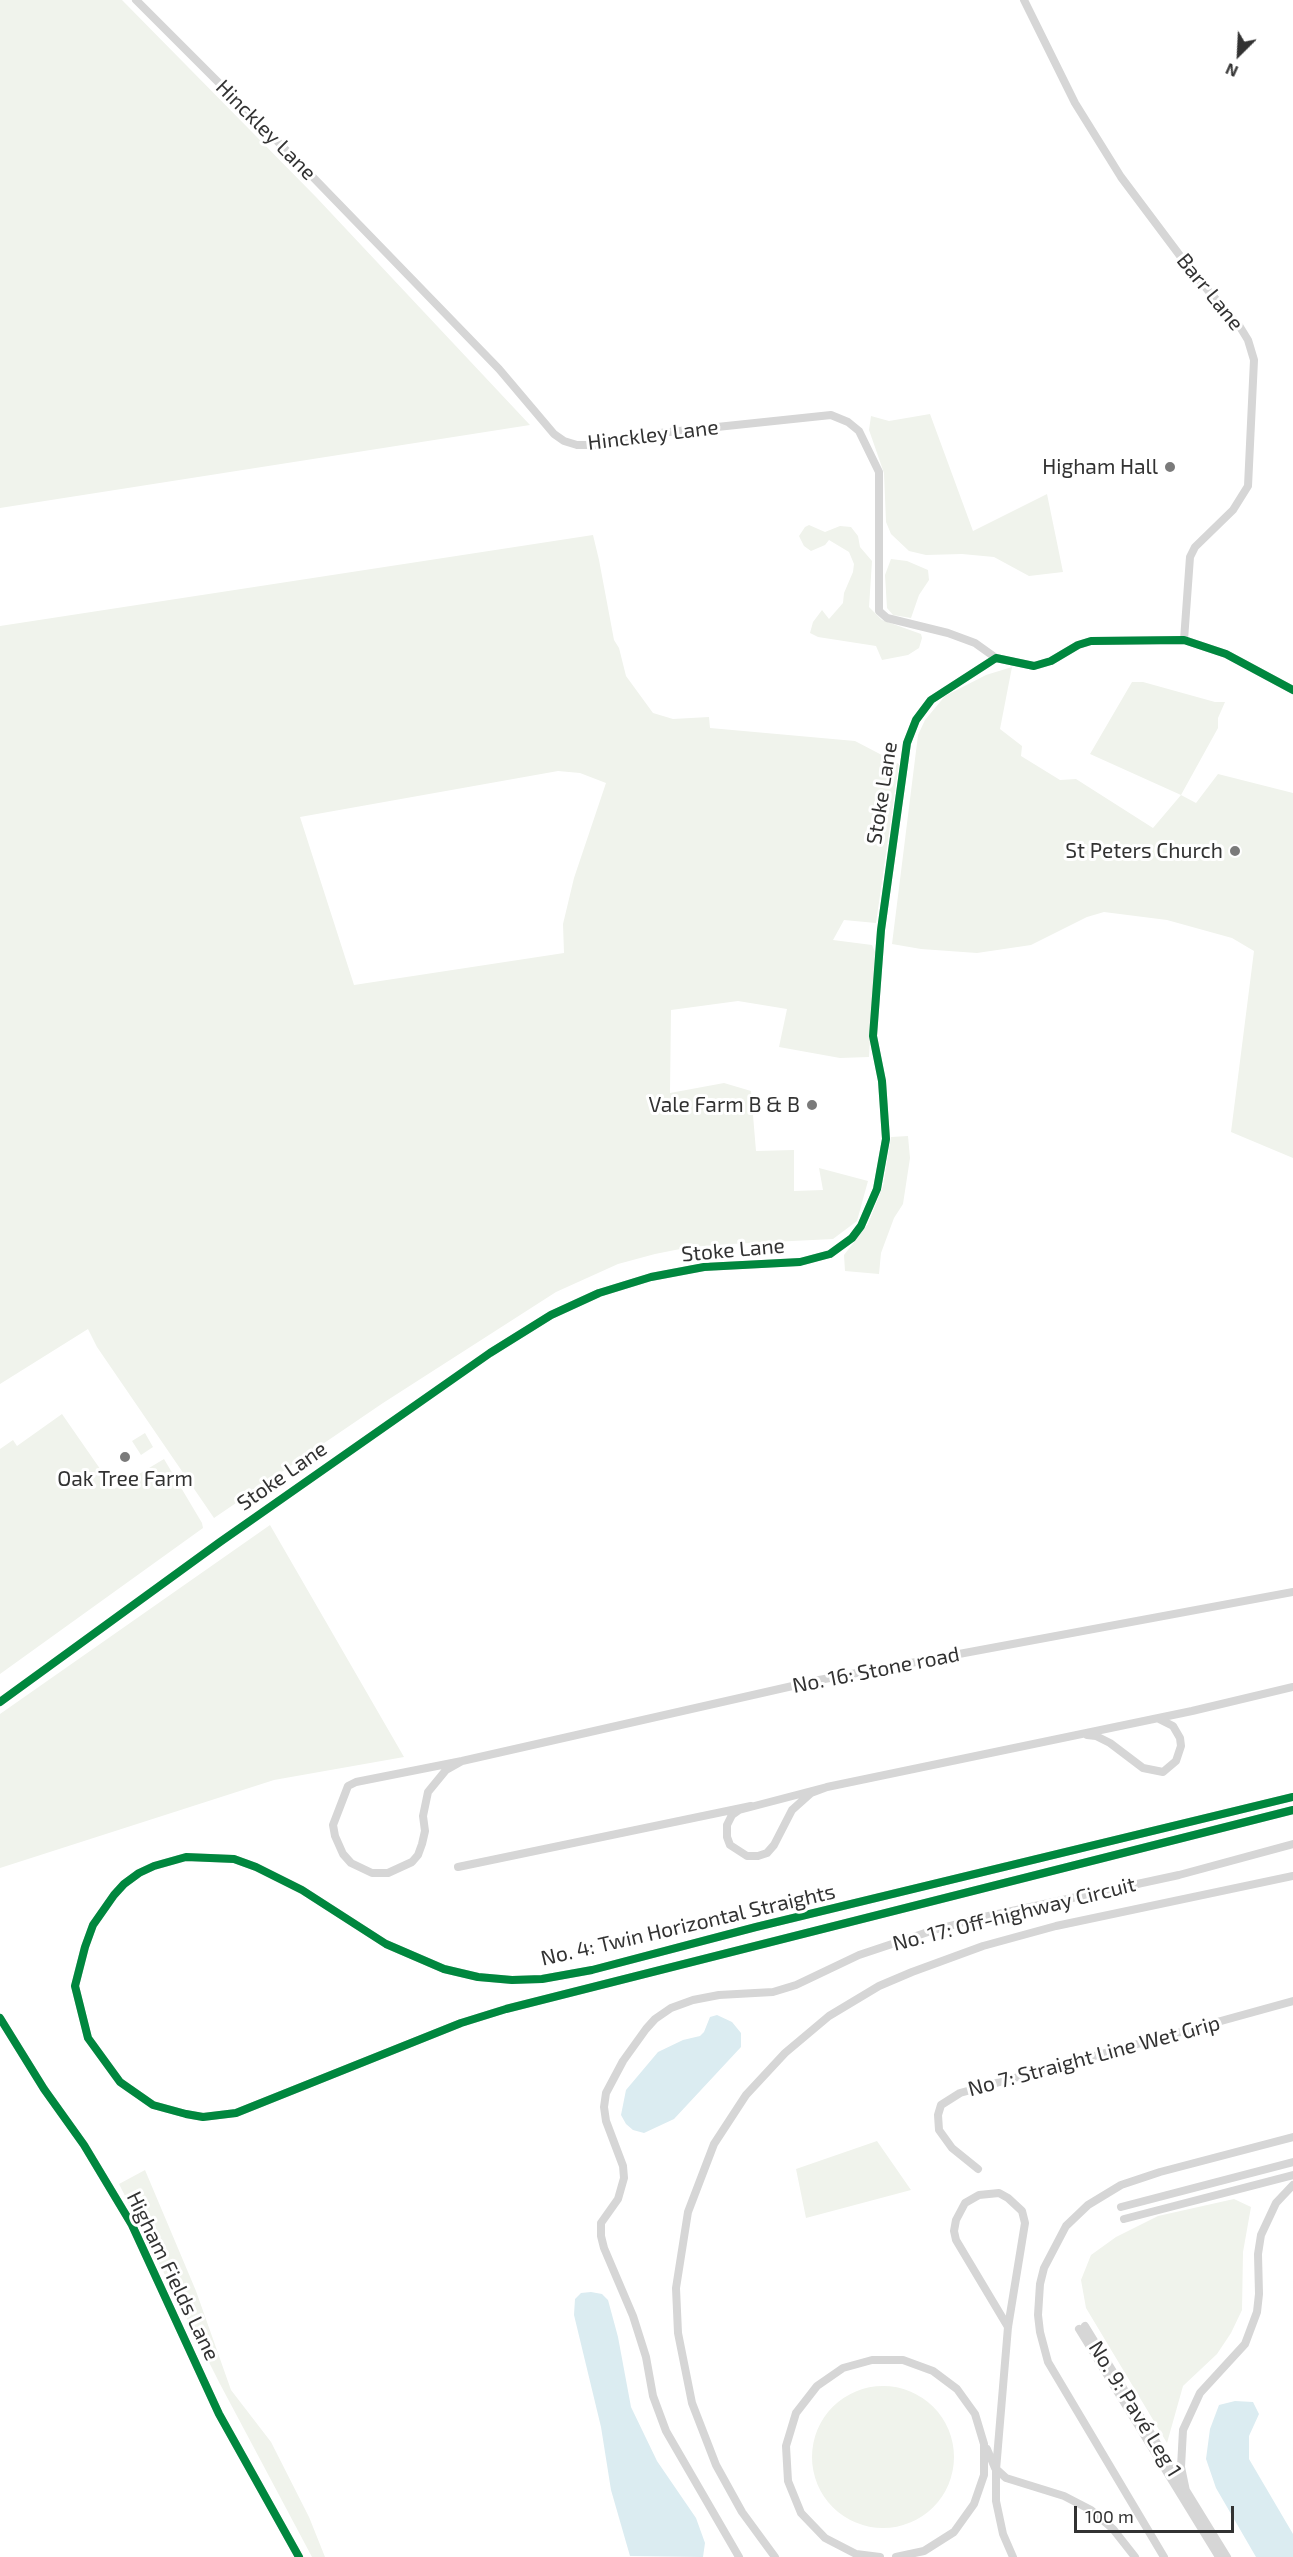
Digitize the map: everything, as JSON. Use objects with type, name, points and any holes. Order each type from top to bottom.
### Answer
[{"type":"street","name":"Hinckley Lane","points":[[136,0],[314,178],[499,369],[554,434],[564,441],[577,445],[595,445],[660,433],[831,415],[848,422],[858,431],[879,472],[879,612],[887,618],[948,633],[975,643],[996,658]]},
{"type":"street","name":"Barr Lane","points":[[1024,0],[1075,103],[1121,177],[1193,273],[1240,327],[1248,340],[1254,360],[1248,486],[1233,510],[1196,547],[1190,557],[1184,640]]},
{"type":"street","points":[[996,658],[1034,666],[1051,661],[1078,645],[1091,641],[1184,640],[1226,654],[1293,690]]},
{"type":"street","name":"Stoke Lane","points":[[0,1702],[249,1522],[490,1353],[551,1315],[599,1293],[651,1277],[704,1267],[800,1262],[830,1254],[852,1238],[861,1226],[877,1189],[886,1139],[882,1081],[873,1036],[881,930],[907,743],[916,720],[931,700],[996,658]]},
{"type":"street","name":"No. 16: Stone road","points":[[462,1761],[446,1770],[434,1781],[428,1792],[423,1816],[425,1832],[418,1855],[412,1862],[387,1874],[372,1873],[351,1863],[343,1854],[333,1825],[348,1786],[356,1782],[462,1761],[819,1680],[1293,1592]]},
{"type":"street","points":[[458,1867],[1155,1719],[1293,1687]]},
{"type":"street","points":[[1057,1739],[1089,1734],[1096,1736],[1110,1743],[1143,1768],[1163,1772],[1176,1761],[1181,1746],[1180,1738],[1173,1726],[1155,1719]]},
{"type":"street","points":[[750,1806],[732,1815],[727,1825],[727,1837],[730,1845],[739,1852],[758,1856],[772,1848],[790,1812],[805,1797],[827,1787]]},
{"type":"street","name":"No. 4: Twin Horizontal Straights","points":[[1293,1797],[767,1924],[592,1970],[542,1979],[512,1980],[478,1977],[444,1969],[386,1944],[302,1890],[256,1867],[234,1859],[186,1857],[139,1873],[114,1895],[93,1925],[75,1986],[88,2038],[120,2082],[153,2105],[186,2114],[203,2117],[236,2113],[462,2023],[506,2009],[1293,1810]]},
{"type":"street","name":"No. 17: Off-highway Circuit","points":[[739,2557],[666,2431],[653,2396],[646,2357],[633,2316],[601,2236],[601,2223],[618,2199],[624,2178],[623,2166],[606,2121],[604,2107],[606,2093],[623,2061],[646,2029],[655,2019],[672,2007],[719,1995],[773,1992],[859,1955],[934,1930],[1179,1875],[1293,1844]]},
{"type":"street","points":[[775,2557],[742,2511],[716,2465],[692,2403],[678,2333],[676,2288],[683,2235],[691,2204],[714,2144],[746,2095],[785,2052],[829,2016],[879,1986],[922,1968],[983,1946],[1045,1929],[1293,1876]]},
{"type":"street","name":"No 7: Straight Line Wet Grip","points":[[978,2169],[952,2148],[939,2130],[938,2115],[941,2105],[960,2093],[1293,2001]]},
{"type":"street","name":"Higham Fields Lane","points":[[0,2018],[44,2089],[84,2145],[132,2225],[219,2414],[300,2557]]},
{"type":"street","points":[[1164,2557],[1048,2362],[1038,2315],[1040,2284],[1044,2268],[1066,2226],[1088,2205],[1121,2185],[1160,2172],[1293,2137]]},
{"type":"street","points":[[1121,2207],[1293,2162]]},
{"type":"street","points":[[1124,2218],[1293,2175]]},
{"type":"street","points":[[1186,2491],[1180,2459],[1183,2430],[1200,2393],[1245,2344],[1257,2312],[1258,2254],[1261,2235],[1276,2203],[1293,2185]]},
{"type":"street","points":[[1008,2327],[956,2240],[954,2231],[956,2220],[964,2203],[979,2194],[999,2193],[1008,2198],[1022,2211],[1025,2223],[1008,2327],[996,2470],[996,2501],[1003,2534],[1013,2557]]},
{"type":"street","name":"No. 9: Pavé Leg 1","points":[[1219,2557],[1082,2328],[1227,2557]]},
{"type":"street","points":[[880,2557],[860,2555],[825,2538],[801,2513],[788,2481],[786,2446],[796,2413],[817,2386],[843,2368],[872,2360],[903,2360],[933,2371],[957,2389],[975,2415],[984,2444],[996,2470],[1006,2478],[1064,2496],[1091,2510],[1113,2529],[1135,2557]]},
{"type":"street","points":[[896,2557],[924,2551],[954,2532],[975,2504],[984,2475],[984,2444]]},
{"type":"shaded area","points":[[0,0],[122,0],[316,197],[530,425],[0,508]]},
{"type":"shaded area","points":[[930,414],[973,531],[1047,494],[1063,572],[1029,576],[994,557],[962,554],[926,555],[909,551],[891,534],[886,522],[884,473],[869,430],[871,416],[889,421]]},
{"type":"shaded area","points":[[809,525],[825,532],[840,526],[851,527],[858,536],[860,547],[872,561],[869,607],[882,620],[921,634],[919,648],[908,655],[882,660],[876,646],[818,637],[810,633],[813,622],[822,610],[829,619],[843,603],[854,564],[849,552],[829,540],[825,545],[811,551],[804,546],[799,536]]},
{"type":"shaded area","points":[[593,535],[614,640],[619,648],[626,676],[653,713],[673,719],[709,717],[710,728],[855,741],[899,764],[876,923],[844,920],[833,940],[872,945],[875,952],[869,1057],[840,1058],[779,1047],[787,1009],[738,1001],[671,1010],[670,1093],[724,1083],[751,1091],[756,1151],[794,1150],[794,1191],[823,1190],[819,1168],[868,1181],[857,1221],[833,1239],[690,1247],[655,1254],[618,1264],[556,1292],[383,1403],[214,1518],[97,1347],[88,1329],[0,1384],[0,626]],"holes":[[[558,771],[580,773],[606,783],[574,878],[563,924],[564,953],[354,985],[300,817]]]},
{"type":"shaded area","points":[[891,559],[907,561],[928,570],[929,580],[919,595],[911,618],[893,615],[887,608],[885,575]]},
{"type":"shaded area","points":[[1012,667],[1000,729],[1022,746],[1021,756],[1060,780],[1076,779],[1153,828],[1181,795],[1196,803],[1218,774],[1293,793],[1293,1158],[1231,1132],[1254,951],[1232,938],[1167,920],[1104,912],[1087,917],[1031,945],[977,953],[921,949],[892,944],[918,735],[925,720],[945,696],[986,675]]},
{"type":"shaded area","points":[[1132,682],[1143,682],[1215,702],[1225,702],[1218,718],[1218,728],[1181,795],[1090,754]]},
{"type":"shaded area","points":[[908,1136],[910,1158],[903,1204],[894,1218],[881,1253],[879,1274],[845,1271],[844,1255],[868,1224],[883,1186],[891,1137]]},
{"type":"shaded area","points":[[62,1414],[114,1489],[164,1459],[203,1528],[0,1674],[0,1449],[13,1440],[17,1446]]},
{"type":"shaded area","points":[[145,1433],[153,1447],[141,1455],[132,1441]]},
{"type":"shaded area","points":[[270,1525],[404,1757],[274,1780],[0,1868],[0,1714]]},
{"type":"shaded area","points":[[717,2015],[732,2022],[741,2033],[741,2047],[674,2119],[644,2133],[633,2130],[621,2115],[626,2090],[658,2052],[683,2040],[700,2036],[710,2017]]},
{"type":"shaded area","points":[[877,2141],[911,2190],[806,2218],[796,2169]]},
{"type":"shaded area","points":[[145,2170],[196,2291],[231,2390],[271,2442],[309,2517],[325,2557],[312,2557],[220,2384],[119,2184]]},
{"type":"shaded area","points":[[1234,2199],[1251,2207],[1243,2252],[1242,2310],[1217,2354],[1183,2386],[1167,2443],[1086,2308],[1081,2280],[1091,2255],[1116,2237],[1158,2216]]},
{"type":"shaded area","points":[[581,2293],[602,2294],[608,2300],[618,2337],[631,2407],[657,2461],[696,2518],[705,2543],[703,2557],[630,2556],[611,2490],[601,2427],[574,2315],[575,2299]]},
{"type":"shaded area","points":[[883,2386],[910,2391],[933,2407],[949,2430],[954,2457],[949,2484],[933,2507],[910,2523],[883,2528],[856,2523],[833,2507],[817,2484],[812,2457],[817,2430],[833,2407],[856,2391]]},
{"type":"shaded area","points":[[1235,2401],[1253,2402],[1259,2414],[1249,2436],[1249,2459],[1293,2534],[1293,2557],[1256,2557],[1216,2488],[1206,2459],[1210,2429],[1219,2405]]},
{"type":"cycle path","points":[[0,1702],[220,1542],[490,1353],[551,1315],[599,1293],[651,1277],[704,1267],[800,1262],[830,1254],[852,1238],[861,1226],[877,1189],[886,1139],[882,1081],[873,1036],[881,930],[907,743],[916,720],[931,700],[996,658],[1034,666],[1051,661],[1078,645],[1091,641],[1184,640],[1226,654],[1293,690]]},
{"type":"cycle path","points":[[1293,1797],[756,1927],[592,1970],[542,1979],[512,1980],[478,1977],[444,1969],[386,1944],[302,1890],[256,1867],[234,1859],[186,1857],[139,1873],[114,1895],[93,1925],[75,1986],[88,2038],[120,2082],[153,2105],[186,2114],[203,2117],[236,2113],[461,2023],[506,2009],[1293,1810]]},
{"type":"cycle path","points":[[0,2018],[44,2089],[84,2145],[132,2225],[219,2414],[299,2557]]},
{"type":"place","name":"Higham Hall","points":[[1170,467]]},
{"type":"place","name":"St Peters Church","points":[[1235,851]]},
{"type":"place","name":"Vale Farm B & B","points":[[812,1105]]},
{"type":"place","name":"Oak Tree Farm","points":[[125,1457]]}]
